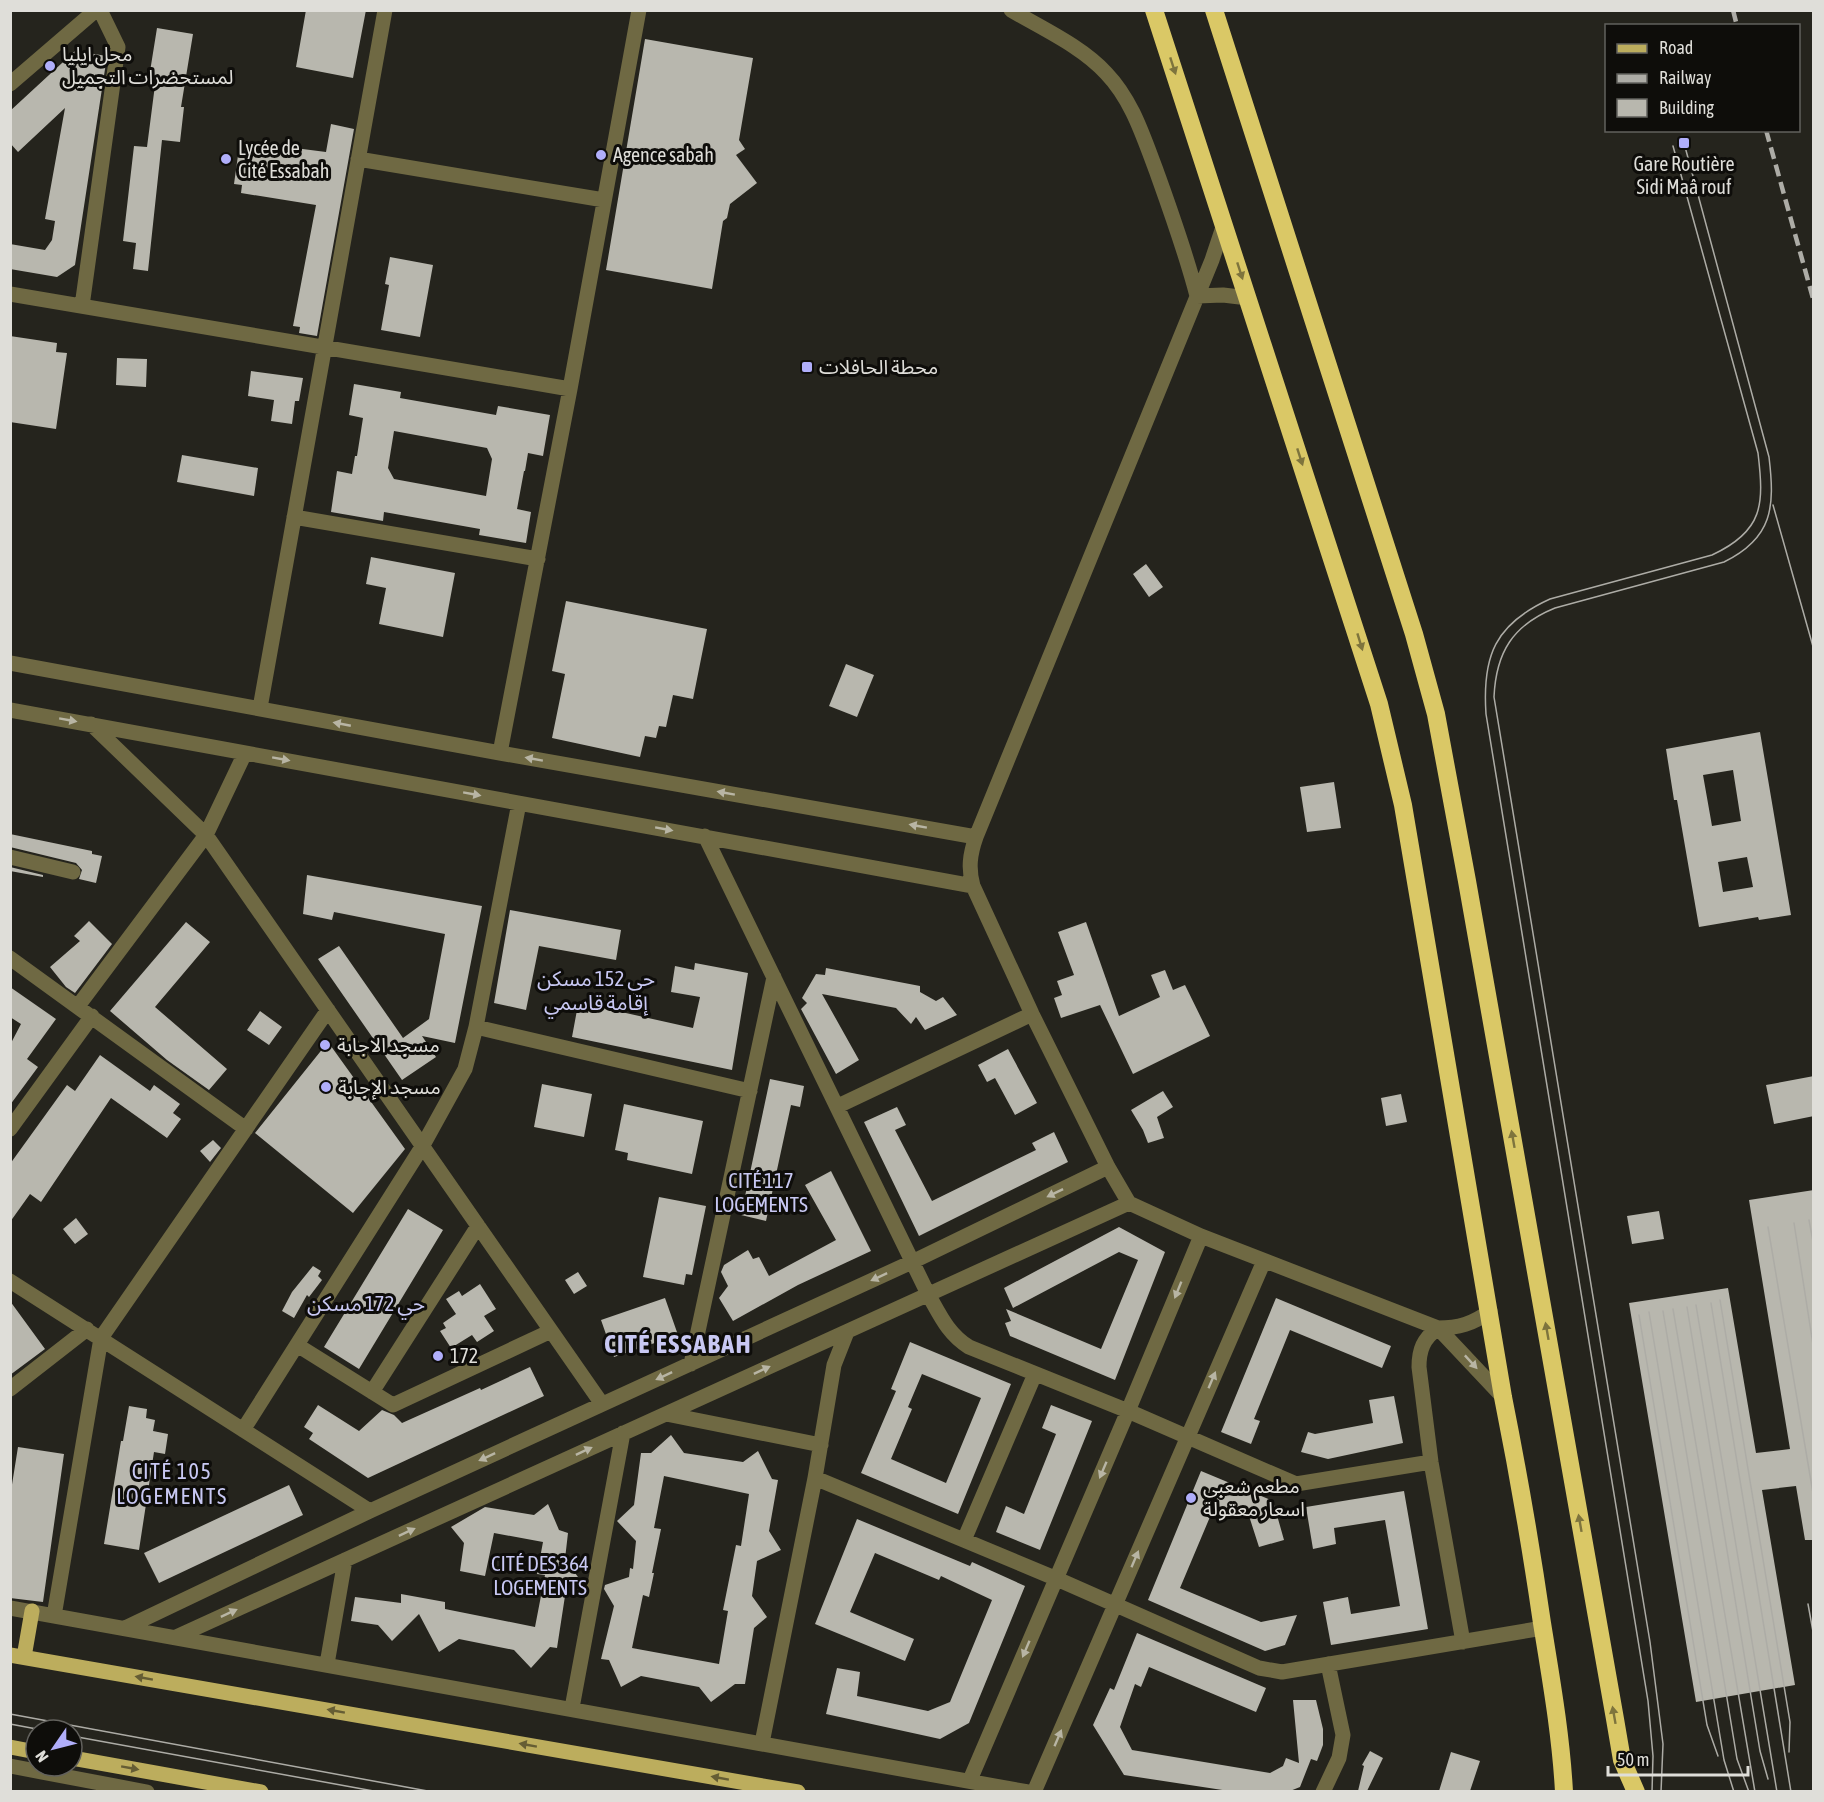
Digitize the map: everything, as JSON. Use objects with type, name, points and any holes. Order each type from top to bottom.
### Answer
[{"type":"highway","points":[[1154,10],[1379,704],[1403,805],[1503,1397],[1522,1492],[1562,1745],[1564,1791]]},
{"type":"highway","points":[[1215,12],[1414,634],[1436,714],[1622,1760],[1636,1791]]},
{"type":"main road","points":[[32,1611],[17,1656],[798,1791]]},
{"type":"main road","points":[[84,1760],[261,1791]]},
{"type":"street","points":[[10,84],[98,10],[118,47],[82,306]]},
{"type":"street","points":[[260,708],[385,10]]},
{"type":"street","points":[[500,753],[570,389],[639,10]]},
{"type":"street","points":[[1011,10],[1093,60],[1123,95],[1137,119],[1178,229],[1197,296]]},
{"type":"street","points":[[358,159],[604,200]]},
{"type":"street","points":[[1224,224],[1197,296],[976,837],[969,872],[973,886],[1032,1014],[1108,1167],[1129,1203],[1201,1236],[1438,1328],[1503,1397]]},
{"type":"street","points":[[10,294],[570,389]]},
{"type":"street","points":[[1197,296],[1223,295],[1248,298]]},
{"type":"street","points":[[294,517],[538,559]]},
{"type":"street","points":[[10,663],[976,837]]},
{"type":"street","points":[[10,710],[973,886]]},
{"type":"street","points":[[91,724],[206,836],[602,1404]]},
{"type":"street","points":[[78,1006],[206,836],[245,753]]},
{"type":"street","points":[[243,1430],[422,1147],[465,1069],[476,1027],[519,803]]},
{"type":"street","points":[[705,836],[914,1261],[928,1294],[944,1324],[956,1339],[969,1347],[1128,1411],[1296,1484],[1431,1462]]},
{"type":"street","points":[[10,857],[73,872]]},
{"type":"street","points":[[10,958],[246,1129]]},
{"type":"street","points":[[691,1364],[774,977]]},
{"type":"street","points":[[54,1616],[101,1338],[328,1010]]},
{"type":"street","points":[[837,1106],[1032,1014]]},
{"type":"street","points":[[10,1129],[92,1016]]},
{"type":"street","points":[[476,1027],[750,1090]]},
{"type":"street","points":[[125,1628],[370,1511],[914,1261],[1108,1167]]},
{"type":"street","points":[[176,1637],[1129,1203]]},
{"type":"street","points":[[372,1392],[478,1226]]},
{"type":"street","points":[[970,1780],[1201,1236]]},
{"type":"street","points":[[1034,1791],[1264,1261]]},
{"type":"street","points":[[14,1288],[87,1329],[370,1511]]},
{"type":"street","points":[[1463,1642],[1431,1462],[1419,1356],[1428,1335],[1438,1328],[1466,1326],[1479,1320],[1490,1311]]},
{"type":"street","points":[[10,1389],[87,1329]]},
{"type":"street","points":[[297,1345],[393,1405],[551,1331]]},
{"type":"street","points":[[762,1743],[815,1478],[834,1365],[847,1332]]},
{"type":"street","points":[[964,1540],[1035,1374]]},
{"type":"street","points":[[666,1414],[821,1445]]},
{"type":"street","points":[[572,1708],[623,1433]]},
{"type":"street","points":[[815,1478],[1116,1604],[1259,1668],[1282,1672],[1543,1628]]},
{"type":"street","points":[[327,1665],[345,1560]]},
{"type":"street","points":[[10,1608],[1028,1791]]},
{"type":"street","points":[[1323,1791],[1339,1758],[1342,1735],[1328,1664]]},
{"type":"street","points":[[10,1766],[147,1791]]},
{"type":"building","points":[[306,10],[366,10],[353,78],[296,67]]},
{"type":"building","points":[[157,28],[193,34],[181,107],[184,107],[180,142],[162,140],[148,271],[133,269],[136,243],[123,241],[134,146],[147,147],[155,85],[148,84]]},
{"type":"building","points":[[645,39],[753,58],[739,140],[745,149],[736,155],[757,183],[730,204],[727,218],[723,221],[712,289],[606,270]]},
{"type":"building","points":[[75,51],[107,56],[75,265],[57,277],[10,269],[10,244],[45,250],[52,240],[55,221],[45,219],[65,108],[18,152],[10,143],[10,111]]},
{"type":"building","points":[[331,124],[354,129],[317,336],[299,333],[300,327],[293,326],[316,205],[241,193],[242,185],[234,184],[240,141],[326,152]]},
{"type":"building","points":[[390,257],[433,265],[420,337],[381,330],[389,285],[385,284]]},
{"type":"building","points":[[10,336],[57,343],[56,352],[67,353],[56,429],[10,422]]},
{"type":"building","points":[[117,358],[147,359],[146,387],[116,385]]},
{"type":"building","points":[[251,371],[303,378],[299,401],[295,401],[292,424],[271,421],[274,400],[248,396]]},
{"type":"building","points":[[354,384],[401,392],[400,398],[496,415],[498,406],[550,415],[543,456],[528,453],[524,471],[517,509],[531,512],[526,543],[479,535],[480,529],[384,512],[383,521],[331,512],[337,471],[352,474],[355,456],[357,456],[363,418],[349,415]],"holes":[[[394,431],[487,448],[492,459],[486,496],[394,479],[388,468]]]},
{"type":"building","points":[[182,455],[258,468],[254,496],[177,482]]},
{"type":"building","points":[[371,557],[455,573],[443,637],[379,624],[386,588],[366,584]]},
{"type":"building","points":[[1146,564],[1163,587],[1149,597],[1133,574]]},
{"type":"building","points":[[566,601],[707,629],[693,699],[673,695],[666,727],[659,726],[656,738],[645,736],[640,757],[552,738],[565,674],[552,671]]},
{"type":"building","points":[[846,664],[874,675],[857,717],[829,706]]},
{"type":"building","points":[[1760,732],[1791,915],[1759,920],[1758,917],[1699,927],[1666,749]],"holes":[[[1733,770],[1741,821],[1712,826],[1703,775]],[[1747,857],[1753,887],[1723,892],[1718,862]]]},
{"type":"building","points":[[1334,782],[1341,828],[1307,832],[1300,787]]},
{"type":"building","points":[[10,834],[92,851],[92,854],[102,856],[96,883],[79,879],[82,870],[76,863],[10,847]]},
{"type":"building","points":[[10,867],[43,875],[43,877],[10,871]]},
{"type":"building","points":[[307,875],[482,906],[455,1043],[422,1036],[436,1057],[402,1080],[318,959],[339,946],[403,1038],[429,1019],[445,934],[334,912],[332,920],[303,914]]},
{"type":"building","points":[[510,910],[621,930],[616,960],[539,946],[526,1010],[494,1003]]},
{"type":"building","points":[[89,921],[112,944],[75,993],[66,987],[50,967],[80,941],[74,936]]},
{"type":"building","points":[[186,922],[210,942],[155,1007],[227,1069],[209,1090],[167,1060],[110,1011]]},
{"type":"building","points":[[1086,922],[1119,1016],[1160,997],[1151,975],[1165,970],[1173,990],[1185,985],[1210,1036],[1133,1074],[1100,1005],[1061,1018],[1054,998],[1062,995],[1057,981],[1074,975],[1058,932]]},
{"type":"building","points":[[695,963],[748,973],[732,1070],[572,1037],[577,1010],[588,1013],[590,1005],[693,1028],[700,997],[671,992],[675,966],[694,970]]},
{"type":"building","points":[[826,968],[920,986],[920,992],[936,1001],[943,997],[957,1015],[925,1030],[916,1017],[911,1024],[896,1008],[822,994],[859,1060],[836,1074],[801,1009],[807,1003],[802,998],[816,974],[825,975]]},
{"type":"building","points":[[10,987],[56,1019],[27,1059],[38,1067],[10,1105],[10,1045],[21,1024],[10,1017]]},
{"type":"building","points":[[260,1011],[282,1027],[269,1045],[247,1030]]},
{"type":"building","name":"مسجد الإجابة","points":[[328,1042],[405,1149],[353,1213],[255,1133]]},
{"type":"building","points":[[1008,1049],[1037,1103],[1015,1115],[995,1078],[987,1082],[978,1065]]},
{"type":"building","points":[[100,1055],[150,1091],[154,1085],[180,1104],[173,1113],[181,1119],[167,1138],[111,1098],[41,1202],[30,1194],[10,1222],[10,1164],[67,1085],[75,1091]]},
{"type":"building","points":[[1814,1076],[1814,1116],[1774,1124],[1766,1085]]},
{"type":"building","points":[[770,1079],[804,1086],[800,1107],[791,1105],[766,1221],[741,1215]]},
{"type":"building","points":[[542,1084],[592,1094],[584,1137],[534,1127]]},
{"type":"building","points":[[1163,1091],[1173,1107],[1157,1117],[1164,1138],[1148,1143],[1131,1110]]},
{"type":"building","points":[[1401,1094],[1407,1122],[1386,1126],[1381,1098]]},
{"type":"building","points":[[624,1104],[703,1121],[692,1174],[627,1160],[628,1153],[615,1150]]},
{"type":"building","points":[[897,1107],[906,1125],[895,1130],[932,1201],[1036,1150],[1032,1143],[1054,1132],[1068,1162],[919,1236],[864,1122]]},
{"type":"building","points":[[213,1140],[221,1148],[210,1162],[200,1151]]},
{"type":"building","points":[[831,1171],[871,1251],[798,1285],[733,1321],[719,1298],[728,1286],[721,1272],[724,1265],[748,1250],[753,1259],[759,1257],[769,1276],[836,1240],[805,1185]]},
{"type":"building","points":[[1814,1190],[1814,1540],[1805,1540],[1796,1486],[1762,1490],[1795,1685],[1696,1702],[1629,1303],[1728,1288],[1756,1453],[1790,1449],[1749,1200]]},
{"type":"building","points":[[659,1197],[706,1206],[692,1275],[686,1274],[684,1285],[643,1277]]},
{"type":"building","points":[[408,1209],[443,1230],[359,1369],[324,1347]]},
{"type":"building","points":[[1659,1211],[1664,1239],[1632,1244],[1627,1216]]},
{"type":"building","points":[[76,1218],[88,1234],[75,1244],[63,1229]]},
{"type":"building","points":[[1119,1227],[1165,1252],[1115,1380],[1010,1336],[1005,1323],[1011,1321],[1006,1309],[1101,1349],[1138,1260],[1119,1252],[1013,1308],[1004,1288]]},
{"type":"building","points":[[313,1266],[321,1271],[318,1276],[322,1280],[309,1297],[307,1295],[294,1318],[282,1311],[292,1292]]},
{"type":"building","points":[[578,1272],[587,1286],[574,1294],[565,1280]]},
{"type":"building","points":[[480,1284],[496,1309],[484,1316],[494,1331],[477,1342],[472,1335],[451,1348],[440,1331],[446,1328],[443,1323],[456,1314],[446,1299],[459,1291],[462,1296]]},
{"type":"building","points":[[665,1298],[678,1335],[614,1357],[601,1320]]},
{"type":"building","points":[[1276,1298],[1391,1346],[1382,1368],[1290,1330],[1254,1419],[1260,1421],[1251,1444],[1221,1432]]},
{"type":"building","points":[[10,1301],[45,1349],[10,1375]]},
{"type":"building","points":[[910,1342],[1011,1384],[958,1514],[861,1473],[896,1391],[891,1389]],"holes":[[[922,1374],[981,1398],[946,1483],[891,1459],[912,1409],[908,1407]]]},
{"type":"building","points":[[530,1367],[544,1396],[368,1478],[309,1439],[313,1433],[304,1427],[318,1405],[359,1431],[382,1410],[394,1415],[402,1423]]},
{"type":"building","points":[[1394,1396],[1403,1443],[1328,1459],[1301,1452],[1308,1432],[1315,1434],[1373,1423],[1369,1400]]},
{"type":"building","points":[[1051,1405],[1092,1421],[1040,1550],[996,1532],[1006,1506],[1024,1514],[1056,1434],[1042,1428]]},
{"type":"building","points":[[129,1406],[147,1409],[146,1418],[155,1420],[153,1431],[168,1434],[165,1454],[154,1452],[139,1550],[104,1544]]},
{"type":"building","points":[[671,1435],[684,1453],[743,1462],[758,1451],[772,1479],[778,1480],[769,1531],[781,1550],[757,1561],[752,1596],[767,1617],[754,1628],[745,1684],[735,1684],[711,1702],[699,1687],[641,1676],[621,1687],[609,1660],[601,1659],[614,1606],[604,1589],[605,1585],[629,1577],[630,1568],[633,1569],[636,1541],[617,1521],[634,1505],[641,1453],[651,1453]],"holes":[[[664,1476],[749,1494],[741,1546],[736,1545],[723,1610],[728,1611],[719,1664],[632,1648],[643,1595],[649,1597],[654,1573],[652,1573],[661,1529],[654,1528]]]},
{"type":"building","points":[[18,1447],[64,1454],[43,1602],[10,1598],[10,1497]]},
{"type":"building","points":[[1201,1471],[1273,1501],[1284,1540],[1259,1547],[1250,1519],[1215,1505],[1180,1588],[1261,1622],[1297,1615],[1285,1645],[1265,1651],[1148,1600]]},
{"type":"building","points":[[289,1485],[303,1515],[159,1583],[144,1553]]},
{"type":"building","points":[[1404,1491],[1428,1629],[1331,1645],[1323,1602],[1348,1597],[1351,1614],[1400,1606],[1385,1520],[1334,1528],[1336,1544],[1313,1549],[1306,1507]]},
{"type":"building","points":[[548,1504],[559,1530],[568,1533],[565,1559],[583,1584],[565,1596],[557,1648],[550,1647],[531,1668],[514,1650],[459,1639],[439,1652],[419,1614],[392,1641],[378,1625],[351,1621],[355,1597],[401,1603],[401,1594],[445,1602],[445,1609],[535,1627],[545,1575],[537,1574],[543,1542],[494,1533],[485,1576],[460,1571],[464,1543],[451,1527],[485,1507],[534,1515]]},
{"type":"building","points":[[857,1519],[970,1566],[972,1562],[1025,1586],[969,1723],[940,1739],[826,1714],[837,1668],[860,1672],[857,1696],[928,1711],[950,1702],[992,1600],[941,1576],[939,1580],[875,1553],[850,1612],[914,1639],[905,1661],[815,1624]]},
{"type":"building","points":[[1137,1633],[1266,1688],[1256,1712],[1149,1667],[1141,1687],[1135,1684],[1120,1727],[1132,1750],[1270,1773],[1283,1766],[1286,1758],[1299,1763],[1293,1700],[1316,1700],[1323,1729],[1323,1745],[1317,1761],[1311,1759],[1300,1787],[1290,1791],[1229,1791],[1124,1775],[1093,1725],[1110,1688],[1114,1690]]},
{"type":"building","points":[[1370,1751],[1383,1758],[1367,1791],[1358,1791],[1364,1766],[1362,1765]]},
{"type":"building","points":[[1451,1752],[1480,1761],[1470,1791],[1439,1791]]},
{"type":"tram line","points":[[1661,1792],[1663,1744],[1650,1642],[1494,697],[1498,666],[1503,654],[1518,632],[1540,615],[1555,608],[1724,562],[1753,542],[1767,519],[1771,491],[1769,457],[1684,143]]},
{"type":"tram line","points":[[1652,1792],[1653,1756],[1648,1701],[1486,714],[1485,693],[1490,659],[1496,644],[1516,619],[1531,609],[1550,599],[1712,555],[1742,536],[1751,526],[1757,514],[1761,487],[1758,453],[1673,146]]},
{"type":"tram line","points":[[1773,505],[1814,650]]},
{"type":"tram line","points":[[1809,1220],[1814,1247]]},
{"type":"tram line","points":[[1794,1223],[1814,1351]]},
{"type":"tram line","points":[[1768,1227],[1814,1499]]},
{"type":"tram line","points":[[1720,1300],[1790,1722],[1789,1752]]},
{"type":"tram line","points":[[1711,1303],[1791,1792]]},
{"type":"tram line","points":[[1696,1305],[1777,1792]]},
{"type":"tram line","points":[[1687,1307],[1760,1751],[1768,1779]]},
{"type":"tram line","points":[[1673,1309],[1755,1792]]},
{"type":"tram line","points":[[1663,1311],[1737,1759],[1749,1792]]},
{"type":"tram line","points":[[1649,1312],[1724,1760],[1734,1792]]},
{"type":"tram line","points":[[1639,1315],[1707,1725],[1718,1756]]},
{"type":"tram line","points":[[1808,1604],[1814,1637]]},
{"type":"tram line","points":[[10,1714],[433,1792]]},
{"type":"tram line","points":[[10,1724],[24,1727]]},
{"type":"tram line","points":[[84,1738],[379,1792]]},
{"type":"railway","points":[[1733,10],[1736,24]]},
{"type":"railway","points":[[1767,132],[1814,302]]},
{"type":"place","name":"محل ايليا لمستحضرات التجميل","points":[[50,66]]},
{"type":"place","name":"Gare Routière Sidi Maâ rouf","points":[[1684,143]]},
{"type":"place","name":"Agence sabah","points":[[601,155]]},
{"type":"place","name":"Lycée de Cité Essabah","points":[[226,159]]},
{"type":"place","name":"محطة الحافلات","points":[[807,367]]},
{"type":"place","name":"مسجد الاجابة","points":[[325,1045]]},
{"type":"place","name":"مسجد الإجابة","points":[[326,1087]]},
{"type":"place","name":"172","points":[[438,1356]]},
{"type":"place","name":"مطعم شعبي اسعار معقولة","points":[[1191,1498]]},
{"type":"district","name":"حي 152 مسكن إقامة قاسمي","points":[[596,991]]},
{"type":"district","name":"CITÉ 117 LOGEMENTS","points":[[761,1193]]},
{"type":"district","name":"حي 172 مسكن","points":[[366,1304]]},
{"type":"district","name":"CITÉ ESSABAH","points":[[678,1344]]},
{"type":"district","name":"CITÉ 105 LOGEMENTS","points":[[172,1484]]},
{"type":"district","name":"CITÉ DES 364 LOGEMENTS","points":[[540,1576]]}]
